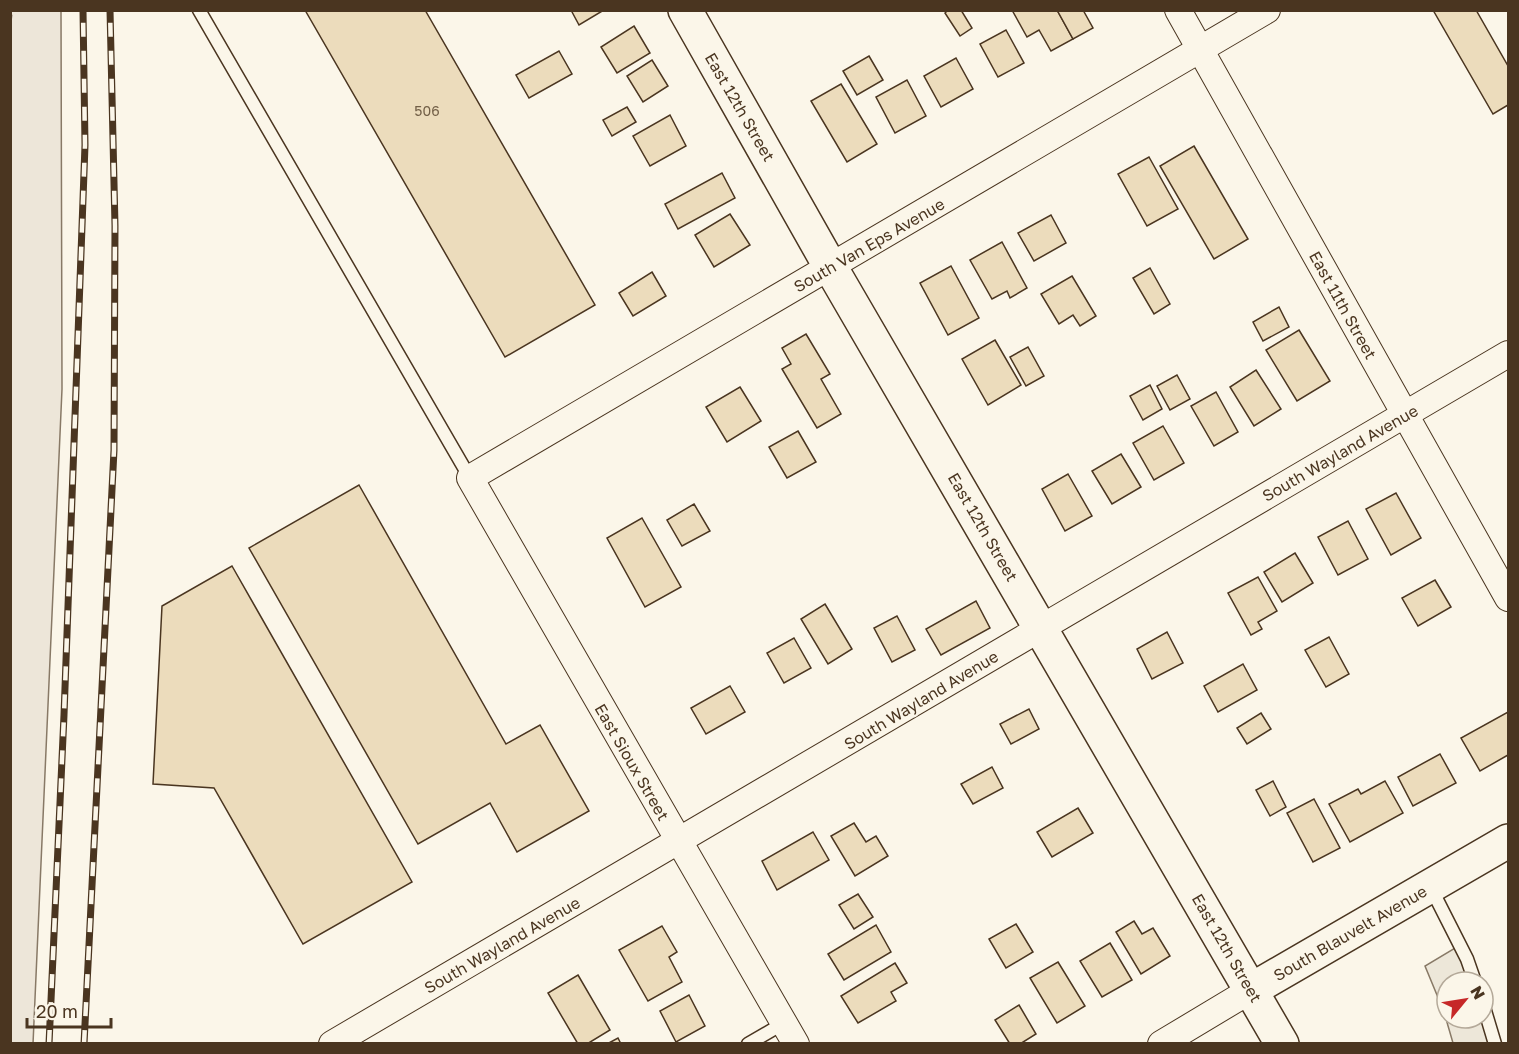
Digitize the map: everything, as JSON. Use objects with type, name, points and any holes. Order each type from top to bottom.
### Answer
[{"type":"street","name":"East 12th Street","points":[[685,10],[831,268],[1282,1044]]},
{"type":"street","name":"East 11th Street","points":[[1178,10],[1509,598]]},
{"type":"street","name":"South Van Eps Avenue","points":[[470,478],[1267,10]]},
{"type":"street","name":"South Wayland Avenue","points":[[332,1044],[1509,354]]},
{"type":"street","name":"East Sioux Street","points":[[470,478],[678,843],[790,1033]]},
{"type":"street","name":"South Blauvelt Avenue","points":[[1161,1044],[1509,842]]},
{"type":"lane","points":[[199,10],[470,478]]},
{"type":"lane","points":[[1430,887],[1471,970]]},
{"type":"lane","points":[[748,1044],[790,1033]]},
{"type":"path","points":[[10,20],[11,10]]},
{"type":"path","points":[[10,389],[10,618]]},
{"type":"shaded area","points":[[10,11],[61,11],[62,389],[33,1044],[10,1043]]},
{"type":"shaded area","points":[[1460,945],[1470,970],[1435,970],[1435,990],[1425,966]]},
{"type":"shaded area","points":[[1449,1030],[1489,1030],[1495,1043],[1453,1043]]},
{"type":"building","points":[[305,10],[425,10],[595,305],[505,357]]},
{"type":"building","points":[[571,10],[604,10],[579,25]]},
{"type":"building","points":[[948,10],[961,10],[972,28],[960,36],[945,13]]},
{"type":"building","points":[[1012,10],[1057,10],[1073,39],[1051,51],[1039,30],[1027,37]]},
{"type":"building","points":[[1057,10],[1083,10],[1093,28],[1073,39]]},
{"type":"building","points":[[1433,10],[1476,10],[1508,66],[1508,105],[1493,114]]},
{"type":"building","points":[[634,26],[650,53],[617,73],[601,47]]},
{"type":"building","points":[[1006,30],[1024,63],[998,77],[980,44]]},
{"type":"building","points":[[559,51],[572,74],[529,98],[516,75]]},
{"type":"building","points":[[869,56],[883,80],[857,95],[843,71]]},
{"type":"building","points":[[956,58],[973,89],[941,107],[924,76]]},
{"type":"building","points":[[652,60],[668,86],[643,102],[627,76]]},
{"type":"building","points":[[907,80],[926,116],[895,133],[876,97]]},
{"type":"building","points":[[841,84],[877,144],[847,162],[811,101]]},
{"type":"building","points":[[627,107],[636,122],[612,136],[603,120]]},
{"type":"building","points":[[670,115],[686,146],[650,166],[633,136]]},
{"type":"building","points":[[1194,146],[1248,239],[1214,259],[1160,166]]},
{"type":"building","points":[[1149,157],[1178,209],[1147,226],[1118,174]]},
{"type":"building","points":[[722,173],[735,198],[678,229],[665,204]]},
{"type":"building","points":[[730,214],[750,245],[714,267],[695,235]]},
{"type":"building","points":[[1051,215],[1066,243],[1034,261],[1018,233]]},
{"type":"building","points":[[1002,242],[1027,288],[1010,298],[1007,291],[992,299],[970,260]]},
{"type":"building","points":[[951,266],[979,318],[948,335],[920,283]]},
{"type":"building","points":[[1150,268],[1170,304],[1154,314],[1133,278]]},
{"type":"building","points":[[652,272],[666,296],[633,316],[619,293]]},
{"type":"building","points":[[1072,276],[1096,316],[1080,326],[1073,315],[1059,324],[1041,294]]},
{"type":"building","points":[[1279,307],[1289,327],[1263,341],[1253,322]]},
{"type":"building","points":[[1299,330],[1330,381],[1297,401],[1266,350]]},
{"type":"building","points":[[806,334],[830,374],[821,379],[841,414],[817,428],[782,369],[791,364],[782,348]]},
{"type":"building","points":[[995,340],[1021,385],[988,405],[962,359]]},
{"type":"building","points":[[1028,347],[1044,376],[1026,386],[1010,357]]},
{"type":"building","points":[[1256,370],[1281,409],[1254,426],[1230,387]]},
{"type":"building","points":[[1177,375],[1190,399],[1170,410],[1157,386]]},
{"type":"building","points":[[1150,385],[1162,409],[1143,420],[1130,396]]},
{"type":"building","points":[[740,387],[761,421],[727,442],[706,407]]},
{"type":"building","points":[[1216,392],[1238,432],[1214,446],[1191,406]]},
{"type":"building","points":[[1163,426],[1184,463],[1154,480],[1133,443]]},
{"type":"building","points":[[798,431],[816,462],[787,478],[769,447]]},
{"type":"building","points":[[1121,454],[1141,487],[1112,504],[1092,471]]},
{"type":"building","points":[[1068,474],[1092,516],[1065,531],[1042,489]]},
{"type":"building","points":[[359,485],[506,744],[540,725],[589,811],[517,852],[490,803],[418,844],[249,548]]},
{"type":"building","points":[[1396,493],[1421,538],[1391,555],[1366,509]]},
{"type":"building","points":[[694,504],[710,531],[682,546],[667,520]]},
{"type":"building","points":[[642,518],[681,587],[645,607],[607,538]]},
{"type":"building","points":[[1348,521],[1368,559],[1338,575],[1318,537]]},
{"type":"building","points":[[1295,553],[1313,583],[1282,602],[1264,572]]},
{"type":"building","points":[[232,566],[412,882],[303,944],[214,788],[153,784],[162,606]]},
{"type":"building","points":[[1258,577],[1277,611],[1258,622],[1262,629],[1251,635],[1228,593]]},
{"type":"building","points":[[1435,580],[1451,607],[1418,626],[1402,598]]},
{"type":"building","points":[[976,601],[990,628],[941,655],[926,629]]},
{"type":"building","points":[[825,604],[852,649],[828,664],[801,619]]},
{"type":"building","points":[[897,616],[915,650],[892,662],[874,628]]},
{"type":"building","points":[[1167,632],[1183,663],[1152,679],[1137,649]]},
{"type":"building","points":[[1329,637],[1349,674],[1326,687],[1305,650]]},
{"type":"building","points":[[794,638],[811,668],[784,683],[767,653]]},
{"type":"building","points":[[1243,664],[1257,690],[1218,712],[1204,686]]},
{"type":"building","points":[[730,686],[745,712],[706,734],[691,708]]},
{"type":"building","points":[[1029,709],[1039,729],[1011,744],[1000,724]]},
{"type":"building","points":[[1508,712],[1508,755],[1480,771],[1461,738]]},
{"type":"building","points":[[1261,713],[1271,729],[1247,744],[1237,728]]},
{"type":"building","points":[[1440,754],[1456,783],[1413,806],[1398,777]]},
{"type":"building","points":[[992,767],[1003,788],[973,804],[961,784]]},
{"type":"building","points":[[1273,781],[1286,807],[1270,816],[1256,790]]},
{"type":"building","points":[[1385,781],[1403,813],[1350,842],[1329,804],[1358,789],[1361,794]]},
{"type":"building","points":[[1314,799],[1340,848],[1313,862],[1287,813]]},
{"type":"building","points":[[1078,808],[1093,833],[1052,857],[1037,832]]},
{"type":"building","points":[[854,823],[866,842],[876,836],[888,856],[855,876],[831,836]]},
{"type":"building","points":[[813,832],[829,860],[777,890],[762,861]]},
{"type":"building","points":[[858,894],[873,917],[854,929],[839,905]]},
{"type":"building","points":[[1134,921],[1142,934],[1153,928],[1170,956],[1141,974],[1116,932]]},
{"type":"building","points":[[1016,924],[1033,952],[1006,968],[989,939]]},
{"type":"building","points":[[876,925],[891,952],[844,980],[828,954]]},
{"type":"building","points":[[662,926],[677,952],[669,957],[682,982],[648,1001],[619,950]]},
{"type":"building","points":[[1110,943],[1132,980],[1102,997],[1080,961]]},
{"type":"building","points":[[1058,962],[1085,1006],[1057,1023],[1030,978]]},
{"type":"building","points":[[895,963],[907,983],[891,992],[896,1001],[858,1023],[841,996]]},
{"type":"building","points":[[578,975],[610,1030],[587,1044],[578,1044],[548,993]]},
{"type":"building","points":[[689,995],[705,1026],[676,1042],[660,1011]]},
{"type":"building","points":[[1019,1005],[1036,1034],[1020,1044],[1010,1044],[995,1020]]},
{"type":"building","points":[[618,1038],[621,1044],[607,1044]]},
{"type":"railway","points":[[49,1044],[64,715],[85,145],[83,10]]},
{"type":"railway","points":[[84,1044],[114,450],[115,226],[110,10]]}]
